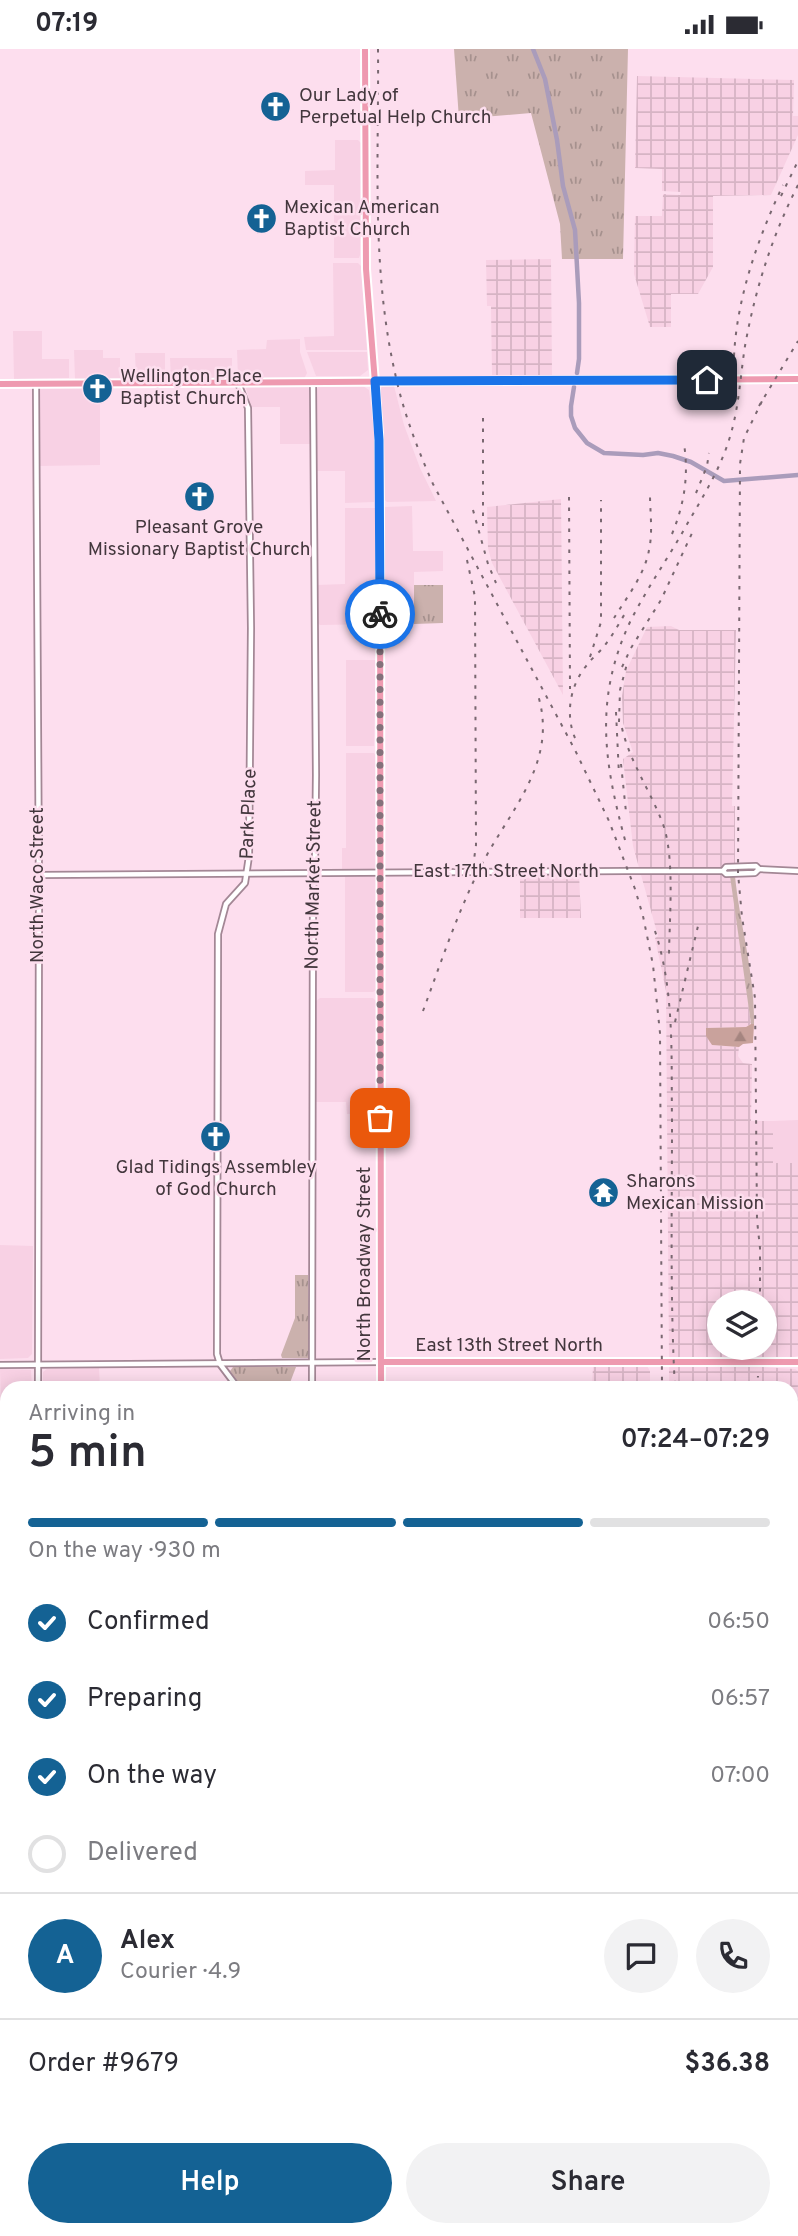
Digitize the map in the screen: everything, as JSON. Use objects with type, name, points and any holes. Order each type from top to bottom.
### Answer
[{"type":"main road","name":"North Broadway Street","points":[[365,49],[366,269],[379,440],[380,500],[381,1381]]},
{"type":"main road","points":[[0,384],[798,379]]},
{"type":"main road","name":"East 13th Street North","points":[[381,1362],[798,1361]]},
{"type":"street","name":"North Waco Street","points":[[36,383],[38,1381]]},
{"type":"street","name":"Park Place","points":[[220,1364],[217,1353],[218,934],[226,904],[242,889],[247,873],[250,755],[248,408],[238,383]]},
{"type":"street","name":"North Market Street","points":[[312,1381],[315,873],[313,383]]},
{"type":"street","name":"East 17th Street North","points":[[39,875],[723,871],[726,874],[755,873],[760,869],[798,871]]},
{"type":"street","name":"East 13th Street North","points":[[0,1365],[381,1362]]},
{"type":"street","points":[[220,1364],[233,1381]]},
{"type":"shaded area","points":[[637,76],[794,80],[793,116],[798,116],[798,135],[771,195],[713,196],[713,267],[698,294],[671,294],[671,327],[650,327],[634,274],[635,216],[662,216],[663,194],[680,195],[681,192],[662,191],[662,169],[635,168]]},
{"type":"shaded area","points":[[335,140],[358,140],[361,143],[359,258],[334,258],[334,185],[305,185],[305,171],[335,170]]},
{"type":"shaded area","points":[[551,259],[552,375],[492,375],[491,306],[487,306],[486,260]]},
{"type":"shaded area","points":[[333,263],[358,263],[361,266],[367,350],[306,350],[304,337],[334,336]]},
{"type":"shaded area","points":[[13,331],[42,331],[42,359],[69,359],[69,378],[14,379]]},
{"type":"shaded area","points":[[300,339],[300,352],[307,373],[304,379],[238,378],[237,350],[266,349],[267,340]]},
{"type":"shaded area","points":[[74,350],[103,350],[103,358],[120,358],[120,379],[75,379]]},
{"type":"shaded area","points":[[307,352],[367,352],[368,370],[360,376],[316,376]]},
{"type":"shaded area","points":[[135,353],[165,353],[165,378],[136,378]]},
{"type":"shaded area","points":[[170,358],[232,358],[232,378],[171,379]]},
{"type":"shaded area","points":[[252,385],[309,386],[311,444],[280,444],[280,407],[251,407],[246,388]]},
{"type":"shaded area","points":[[43,386],[100,386],[100,465],[39,466],[38,390]]},
{"type":"shaded area","points":[[319,386],[363,386],[369,390],[376,449],[374,502],[345,503],[345,471],[317,471]]},
{"type":"shaded area","points":[[394,386],[404,425],[436,501],[387,502],[384,499],[381,388]]},
{"type":"shaded area","points":[[561,499],[563,695],[492,563],[488,548],[487,507]]},
{"type":"shaded area","points":[[412,506],[413,551],[443,551],[443,571],[414,572],[414,624],[387,624],[384,622],[383,509]]},
{"type":"shaded area","points":[[345,508],[375,508],[376,621],[374,624],[320,625],[317,622],[317,585],[345,584]]},
{"type":"shaded area","points":[[647,627],[736,630],[732,806],[735,806],[735,876],[731,876],[751,1024],[746,1027],[706,1028],[712,1045],[739,1047],[738,1056],[743,1063],[752,1064],[751,1121],[773,1121],[773,1163],[798,1163],[798,1356],[794,1357],[777,1357],[777,1290],[707,1290],[707,1357],[669,1357],[666,991],[655,938],[658,936],[633,846],[623,759],[633,752],[623,723],[622,696],[626,671]]},
{"type":"shaded area","points":[[346,660],[376,660],[374,746],[346,746]]},
{"type":"shaded area","points":[[346,753],[374,753],[376,756],[376,867],[372,870],[342,871],[342,848],[346,848]]},
{"type":"shaded area","points":[[522,874],[579,874],[581,918],[520,918]]},
{"type":"shaded area","points":[[345,875],[376,876],[376,990],[373,992],[345,992]]},
{"type":"shaded area","points":[[320,998],[373,998],[376,1001],[375,1113],[347,1114],[346,1102],[315,1102],[315,1002]]},
{"type":"shaded area","points":[[798,1120],[798,1163],[773,1163],[773,1121]]},
{"type":"shaded area","points":[[0,1245],[33,1246],[32,1354],[28,1358],[0,1359]]},
{"type":"shaded area","points":[[647,1366],[650,1381],[592,1381],[593,1367]]},
{"type":"shaded area","points":[[747,1366],[795,1369],[798,1371],[798,1381],[669,1381],[669,1367]]},
{"type":"shaded area","points":[[99,1368],[100,1381],[43,1381],[43,1372],[47,1369]]},
{"type":"shaded area","points":[[0,1369],[31,1370],[32,1381],[0,1381]]},
{"type":"green space","points":[[454,49],[628,49],[623,259],[562,259],[560,224],[531,113],[459,119]]},
{"type":"green space","points":[[414,585],[443,585],[443,623],[414,624]]},
{"type":"green space","points":[[730,876],[735,876],[750,968],[754,1024],[751,1024]]},
{"type":"green space","points":[[754,1024],[753,1043],[739,1047],[712,1045],[706,1036],[706,1028],[746,1027]]},
{"type":"green space","points":[[295,1275],[308,1275],[310,1358],[282,1358],[281,1355],[295,1318]]},
{"type":"green space","points":[[233,1367],[296,1367],[291,1381],[238,1381],[230,1371]]},
{"type":"waterway","points":[[533,49],[545,79],[563,186],[575,230],[579,303],[577,373]]},
{"type":"waterway","points":[[574,387],[571,416],[575,428],[587,443],[604,453],[658,453],[673,456],[691,462],[724,481],[798,475]]},
{"type":"railway","points":[[378,49],[378,212],[382,293],[387,333],[406,415],[433,484],[575,750],[609,821],[643,916],[653,965],[660,1033],[662,1381]]},
{"type":"railway","points":[[781,196],[798,161]]},
{"type":"railway","points":[[734,356],[739,312],[750,268],[783,185]]},
{"type":"railway","points":[[625,840],[608,757],[607,704],[611,678],[630,622],[707,489],[729,440],[759,284],[772,244],[798,185]]},
{"type":"railway","points":[[759,406],[798,341]]},
{"type":"railway","points":[[760,1290],[755,998],[738,873],[740,464],[744,438],[764,397]]},
{"type":"railway","points":[[483,418],[483,526]]},
{"type":"railway","points":[[672,534],[684,490],[684,444]]},
{"type":"railway","points":[[696,493],[707,466],[709,453]]},
{"type":"railway","points":[[614,618],[635,585],[647,559],[651,536],[650,495]]},
{"type":"railway","points":[[569,497],[570,689]]},
{"type":"railway","points":[[590,657],[601,622],[601,500]]},
{"type":"railway","points":[[473,510],[496,583]]},
{"type":"railway","points":[[622,667],[661,600],[693,531]]},
{"type":"railway","points":[[467,560],[475,597],[476,845],[472,874]]},
{"type":"railway","points":[[575,738],[570,710],[577,681],[589,662],[608,641],[626,612]]},
{"type":"railway","points":[[619,722],[620,690],[628,660]]},
{"type":"railway","points":[[423,1011],[470,889],[527,787],[536,765],[542,742],[543,718],[537,692]]},
{"type":"railway","points":[[616,712],[619,775]]},
{"type":"railway","points":[[622,728],[630,753],[659,814],[667,841],[670,875],[669,960]]},
{"type":"railway","points":[[621,764],[626,812]]},
{"type":"railway","points":[[675,1022],[698,926]]},
{"type":"railway","points":[[655,931],[666,978],[671,1025],[675,1381]]},
{"type":"railway","points":[[758,1376],[758,1381]]},
{"type":"way so far","points":[[380,614],[380,1118]]},
{"type":"place","name":"Our Lady of Perpetual Help Church","points":[[276,107]]},
{"type":"place","name":"Mexican American Baptist Church","points":[[261,219]]},
{"type":"place","name":"Wellington Place Baptist Church","points":[[97,388]]},
{"type":"place","name":"Pleasant Grove Missionary Baptist Church","points":[[199,497]]},
{"type":"place","name":"Glad Tidings Assembley of God Church","points":[[216,1137]]},
{"type":"place","name":"Sharons Mexican Mission","points":[[603,1193]]},
{"type":"route","points":[[380,614],[379,440],[375,381],[707,380]]}]
